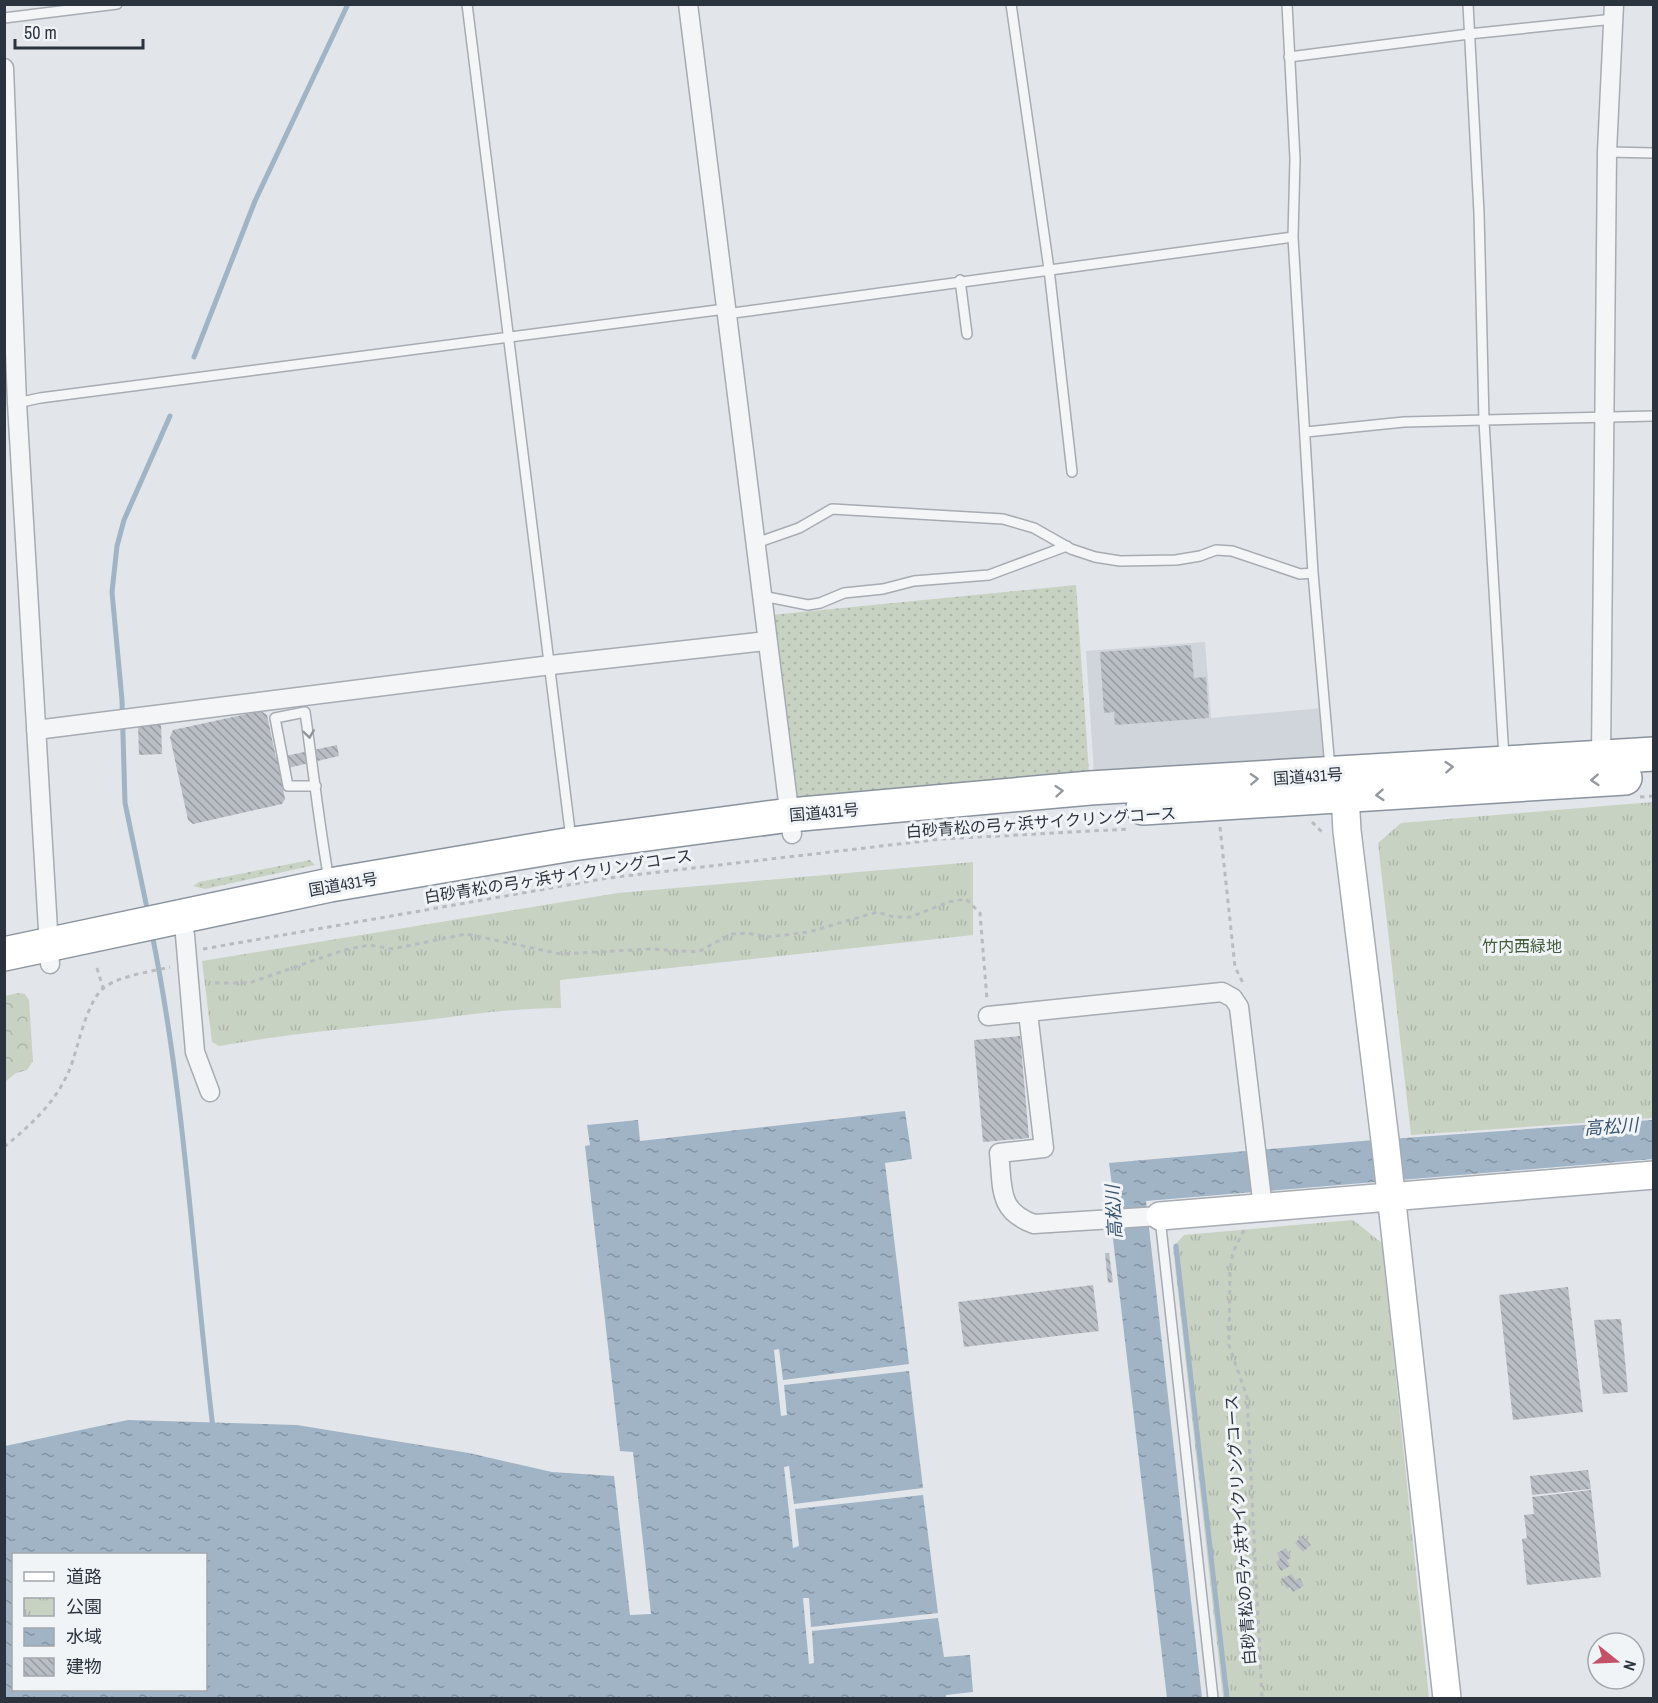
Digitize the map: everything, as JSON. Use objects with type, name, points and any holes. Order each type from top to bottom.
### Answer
[{"type":"highway","name":"国道431号","points":[[179,942],[330,885],[572,844],[791,825],[984,816],[1338,786],[1505,763],[1653,754]]},
{"type":"highway","name":"国道431号","points":[[1338,786],[1653,776]]},
{"type":"highway","name":"国道431号","points":[[4,954],[133,949],[179,942],[366,899],[791,825]]},
{"type":"highway","name":"国道431号","points":[[4,974],[50,954]]},
{"type":"street","points":[[688,4],[756,543],[766,641],[791,825]]},
{"type":"street","points":[[1601,757],[1607,152],[1614,12]]},
{"type":"street","points":[[4,68],[11,404],[36,730],[50,954]]},
{"type":"street","points":[[36,730],[116,722],[551,665],[766,641]]},
{"type":"street","points":[[1338,786],[1347,831],[1391,1188],[1448,1698]]},
{"type":"street","points":[[179,942],[195,1052],[210,1092]]},
{"type":"street","points":[[988,1016],[1222,992],[1233,998],[1239,1007],[1257,1150],[1257,1207]]},
{"type":"street","points":[[1028,1013],[1044,1148],[999,1153],[1005,1205],[1018,1218],[1034,1224],[1155,1217],[1257,1207],[1391,1188],[1653,1175]]},
{"type":"lane","points":[[4,18],[117,4]]},
{"type":"lane","points":[[467,4],[572,844]]},
{"type":"lane","points":[[1011,4],[1049,269],[1072,472]]},
{"type":"lane","points":[[1287,4],[1295,159],[1293,237],[1306,432],[1312,573],[1338,786]]},
{"type":"lane","points":[[1468,4],[1479,213],[1484,422],[1505,763]]},
{"type":"lane","points":[[1289,57],[1469,34],[1614,12]]},
{"type":"lane","points":[[1607,152],[1653,153]]},
{"type":"lane","points":[[11,404],[39,398],[726,312],[1293,237]]},
{"type":"lane","points":[[960,280],[967,334]]},
{"type":"lane","points":[[1306,432],[1404,422],[1484,422],[1653,416]]},
{"type":"lane","points":[[756,543],[799,528],[832,509],[1003,519],[1034,528],[1067,546],[1095,557],[1120,561],[1176,560],[1200,556],[1216,550],[1232,551],[1300,574],[1312,573]]},
{"type":"lane","points":[[762,596],[807,605],[820,603],[844,593],[883,589],[914,581],[989,575],[1067,546]]},
{"type":"lane","points":[[316,786],[288,786],[275,718],[306,712],[330,885]]},
{"type":"lane","points":[[1155,1217],[1213,1698]]},
{"type":"path","name":"白砂青松の弓ヶ浜サイクリングコース","points":[[103,988],[133,949],[310,928],[608,878],[942,839],[1136,828]]},
{"type":"path","points":[[215,983],[249,983],[344,950],[369,945],[392,949],[466,934],[561,954],[650,949],[698,952],[731,934],[747,933],[768,937],[809,932],[877,912],[911,917],[948,902],[966,899],[980,914],[988,1016]]},
{"type":"path","points":[[4,1147],[45,1111],[69,1071],[86,1017],[103,988],[96,968]]},
{"type":"path","name":"白砂青松の弓ヶ浜サイクリングコース","points":[[1257,1207],[1233,1252],[1230,1269],[1229,1345],[1247,1397],[1262,1698]]},
{"type":"shaded area","points":[[1205,642],[1211,718],[1323,708],[1325,745],[1322,758],[1094,773],[1086,651]]},
{"type":"green space","points":[[1076,585],[1089,773],[796,800],[771,615]]},
{"type":"green space","name":"竹内西緑地","points":[[1653,802],[1653,1118],[1411,1135],[1378,843],[1401,823]]},
{"type":"green space","points":[[310,860],[315,865],[205,889],[193,886],[199,882]]},
{"type":"green space","points":[[973,862],[973,935],[560,980],[561,1008],[490,1012],[219,1046],[212,1042],[202,961],[618,893]]},
{"type":"green space","points":[[25,994],[29,1000],[33,1061],[27,1070],[16,1073],[5,1082],[5,996]]},
{"type":"green space","points":[[1353,1220],[1382,1243],[1429,1698],[1223,1698],[1173,1247],[1184,1235]]},
{"type":"water","points":[[905,1111],[912,1159],[885,1163],[909,1364],[783,1380],[779,1349],[774,1350],[781,1416],[787,1415],[784,1385],[909,1371],[923,1488],[794,1504],[789,1466],[784,1467],[793,1548],[799,1546],[795,1509],[923,1495],[938,1613],[811,1627],[809,1598],[803,1598],[809,1664],[814,1663],[812,1631],[938,1618],[944,1657],[970,1655],[973,1692],[946,1695],[946,1698],[5,1698],[5,1446],[128,1420],[297,1425],[469,1453],[552,1472],[614,1476],[630,1615],[651,1614],[633,1452],[620,1451],[585,1146],[590,1145],[587,1125],[638,1120],[640,1141]]},
{"type":"water","name":"高松川","points":[[1653,1120],[1653,1159],[1146,1201],[1202,1698],[1167,1698],[1113,1239],[1110,1201],[1114,1200],[1109,1163],[1362,1141]]},
{"type":"building","points":[[1191,645],[1194,678],[1206,677],[1209,718],[1115,725],[1114,712],[1104,713],[1100,652]]},
{"type":"building","points":[[261,711],[267,715],[276,758],[337,745],[339,756],[279,770],[285,799],[282,804],[193,824],[188,820],[170,737],[173,730]]},
{"type":"building","points":[[161,723],[162,754],[139,755],[138,724]]},
{"type":"building","points":[[1020,1036],[1029,1138],[983,1142],[974,1040]]},
{"type":"building","points":[[1105,1253],[1109,1253],[1113,1282],[1108,1283]]},
{"type":"building","points":[[1093,1285],[1099,1331],[964,1347],[958,1302]]},
{"type":"building","points":[[1568,1287],[1583,1412],[1513,1420],[1499,1295]]},
{"type":"building","points":[[1621,1319],[1628,1392],[1603,1394],[1594,1320]]},
{"type":"building","points":[[1588,1470],[1591,1489],[1532,1495],[1530,1476]]},
{"type":"building","points":[[1591,1490],[1601,1577],[1527,1585],[1522,1539],[1527,1538],[1524,1515],[1534,1514],[1532,1497]]},
{"type":"building","points":[[1302,1536],[1311,1545],[1303,1552],[1295,1543]]},
{"type":"building","points":[[1286,1548],[1291,1558],[1287,1560],[1290,1566],[1281,1571],[1276,1562],[1280,1559],[1277,1553]]},
{"type":"building","points":[[1292,1574],[1295,1580],[1300,1578],[1304,1586],[1293,1592],[1290,1587],[1287,1589],[1281,1579]]},
{"type":"waterway","points":[[194,357],[255,201],[348,4]]},
{"type":"waterway","points":[[148,913],[125,803],[122,700],[112,592],[117,546],[124,520],[170,416]]},
{"type":"waterway","points":[[152,934],[181,1118],[213,1428]]},
{"type":"waterway","points":[[1176,1246],[1227,1698]]}]
